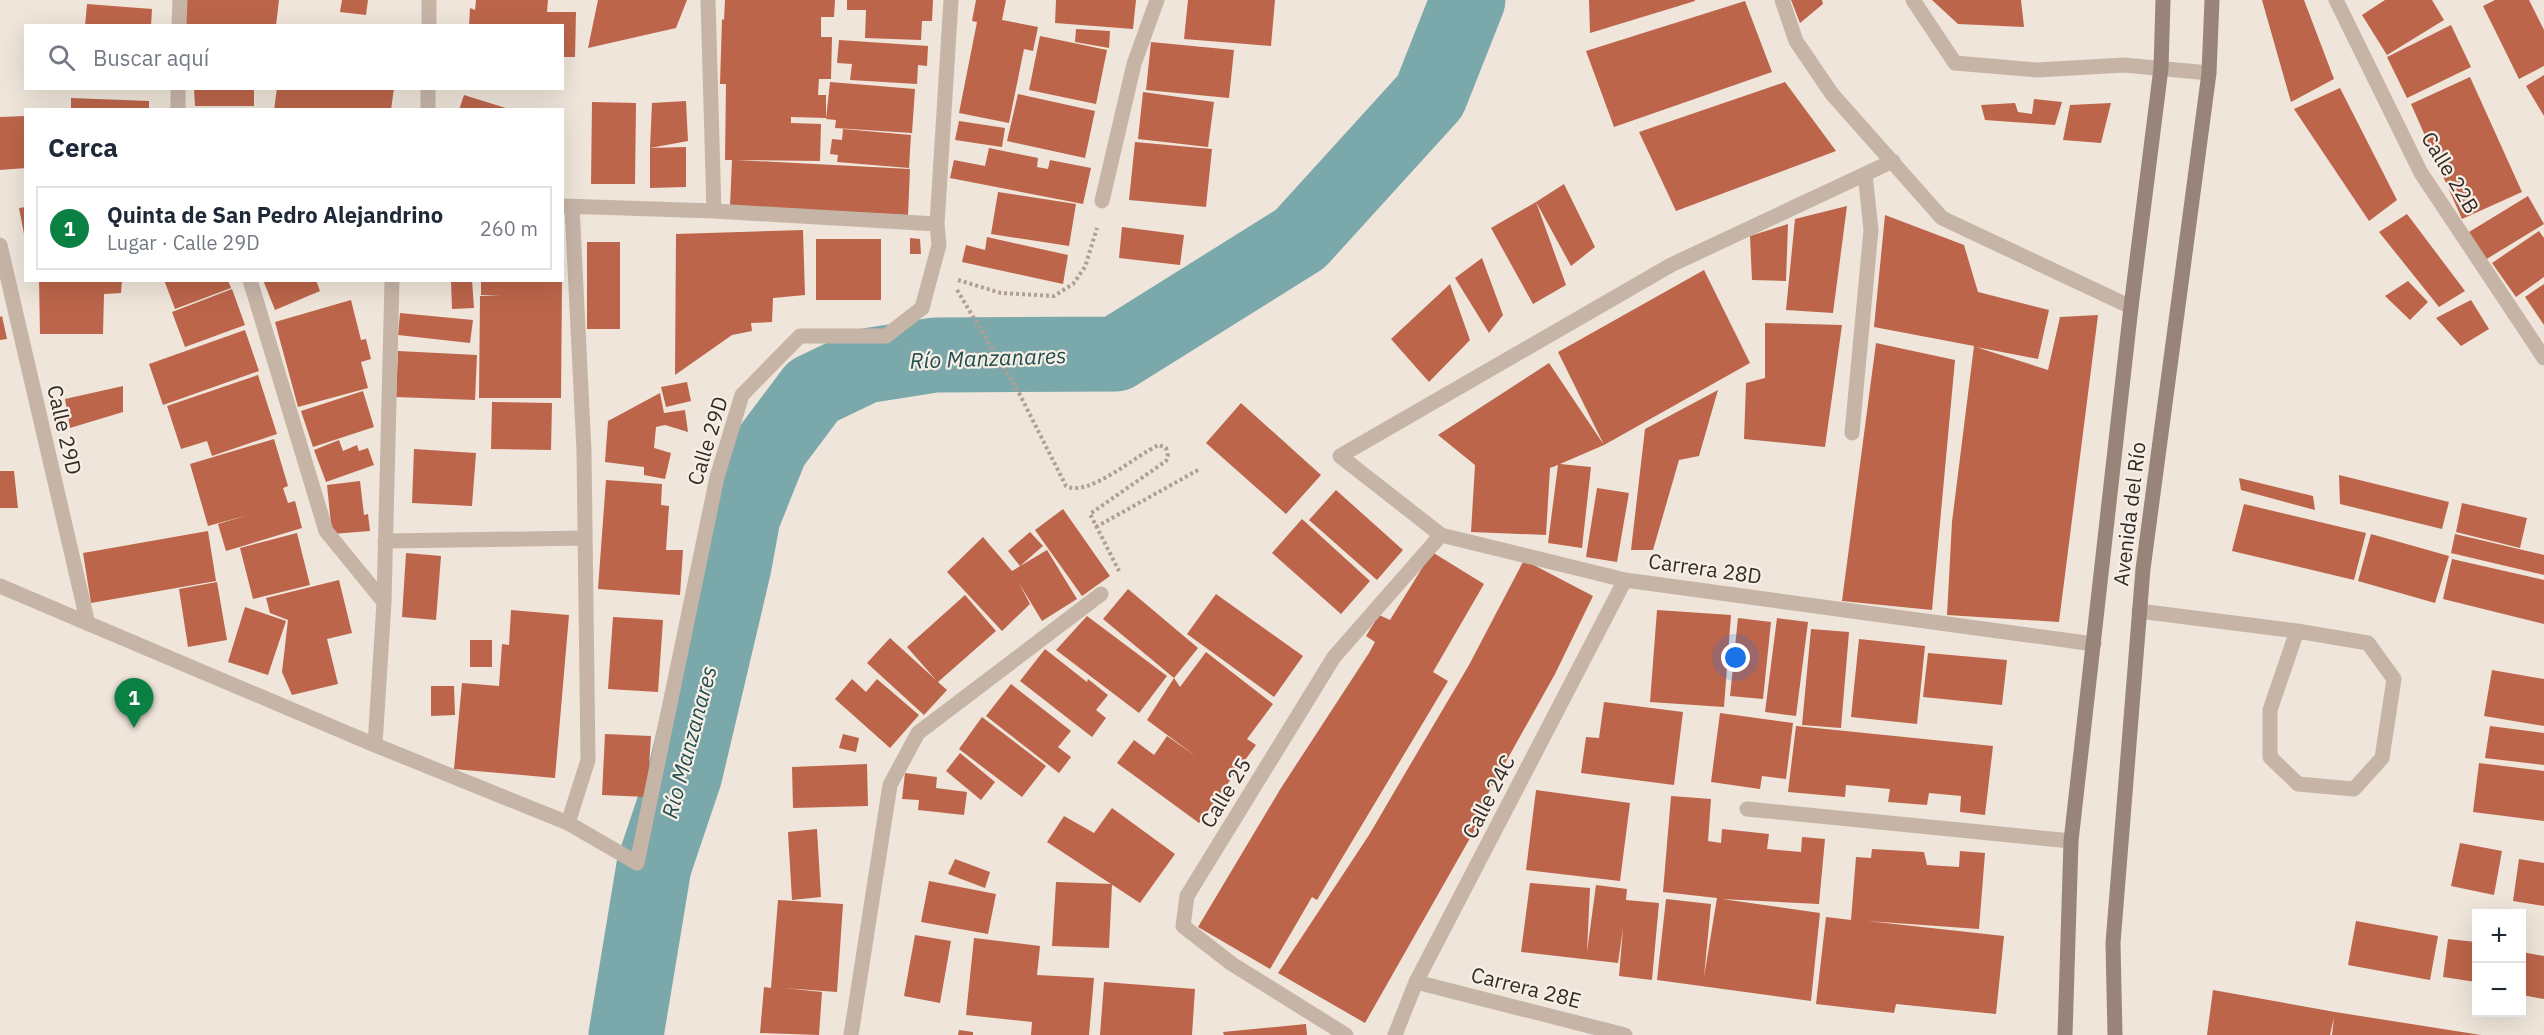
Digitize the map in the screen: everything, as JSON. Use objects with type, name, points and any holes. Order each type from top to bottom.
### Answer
[{"type":"main road","name":"Avenida del Río","points":[[2065,1035],[2071,841],[2131,307],[2161,68],[2163,0]]},
{"type":"main road","name":"Avenida del Río","points":[[2115,1035],[2113,942],[2139,610],[2209,73],[2212,0]]},
{"type":"street","points":[[179,24],[180,0]]},
{"type":"street","points":[[429,0],[429,24]]},
{"type":"street","points":[[708,0],[714,211]]},
{"type":"street","name":"Calle 29D","points":[[568,823],[637,863],[717,477],[742,395],[800,336],[886,336],[922,308],[939,245],[937,224],[951,0]]},
{"type":"street","points":[[1102,201],[1134,64],[1157,0]]},
{"type":"street","points":[[1782,0],[1796,41],[1832,93],[1942,218],[2131,307]]},
{"type":"street","points":[[1912,0],[1955,63],[2037,70],[2124,65],[2209,73]]},
{"type":"street","name":"Calle 22B","points":[[2336,0],[2421,173],[2544,358]]},
{"type":"street","points":[[178,90],[178,108]]},
{"type":"street","points":[[428,90],[428,108]]},
{"type":"street","points":[[1852,433],[1871,230],[1865,174],[1893,161]]},
{"type":"street","name":"Carrera 28D","points":[[1865,174],[1671,265],[1341,456],[1441,535],[1625,580],[2094,644]]},
{"type":"street","points":[[0,586],[375,745],[568,823],[588,760],[584,450],[567,206],[714,211],[937,224]]},
{"type":"street","name":"Calle 29D","points":[[0,245],[88,624]]},
{"type":"street","points":[[251,282],[326,531],[384,602]]},
{"type":"street","points":[[375,745],[384,602],[392,282]]},
{"type":"street","name":"Calle 25","points":[[1346,1035],[1232,964],[1183,926],[1187,896],[1334,657],[1441,535]]},
{"type":"street","points":[[385,541],[585,538]]},
{"type":"street","name":"Calle 24C","points":[[1395,1035],[1416,982],[1625,580]]},
{"type":"street","points":[[851,1035],[890,785],[918,733],[1101,594]]},
{"type":"street","points":[[2139,610],[2297,631],[2368,643],[2394,679],[2382,758],[2354,789],[2298,784],[2270,757],[2270,710],[2297,631]]},
{"type":"street","points":[[1747,809],[2071,841]]},
{"type":"street","name":"Carrera 28E","points":[[1416,982],[1625,1035]]},
{"type":"path","points":[[949,278],[1001,293],[1054,296],[1074,284],[1085,267],[1095,237],[1102,201]]},
{"type":"path","points":[[981,327],[1019,393],[1066,486],[1072,489],[1099,480],[1156,446],[1163,445],[1166,448],[1168,456],[1166,461],[1090,514],[1113,555],[1119,572],[1114,584],[1101,594]]},
{"type":"path","points":[[1096,527],[1198,470]]},
{"type":"building","points":[[184,0],[279,0],[276,24],[182,24]]},
{"type":"building","points":[[342,0],[368,0],[366,15],[340,12]]},
{"type":"building","points":[[476,0],[548,0],[547,12],[576,12],[575,57],[564,57],[564,24],[469,24],[470,8],[475,10]]},
{"type":"building","points":[[598,0],[687,0],[676,28],[588,48]]},
{"type":"building","points":[[725,0],[835,0],[834,17],[821,17],[821,37],[832,37],[831,79],[819,79],[818,95],[826,95],[826,118],[791,117],[791,123],[821,124],[820,161],[736,160],[910,169],[908,215],[730,206],[732,160],[725,160],[726,84],[720,84],[722,19],[724,20]]},
{"type":"building","points":[[847,0],[933,0],[932,21],[922,21],[921,40],[865,38],[866,10],[847,10]]},
{"type":"building","points":[[976,0],[1006,0],[1002,20],[1038,27],[1033,51],[1024,49],[1009,123],[959,113],[977,22],[972,21]]},
{"type":"building","points":[[1056,0],[1136,0],[1133,29],[1055,23]]},
{"type":"building","points":[[1188,0],[1275,0],[1271,46],[1184,39]]},
{"type":"building","points":[[1589,0],[1695,0],[1695,1],[1590,33]]},
{"type":"building","points":[[1791,0],[1822,0],[1823,4],[1800,23]]},
{"type":"building","points":[[1932,0],[2021,0],[2024,27],[1958,24]]},
{"type":"building","points":[[2262,0],[2304,0],[2334,79],[2291,102]]},
{"type":"building","points":[[2385,0],[2432,0],[2444,20],[2387,55],[2362,15]]},
{"type":"building","points":[[2495,0],[2529,0],[2544,30],[2544,66],[2519,79],[2483,6]]},
{"type":"building","points":[[1745,1],[1772,72],[1614,127],[1586,51]]},
{"type":"building","points":[[87,4],[152,9],[151,24],[85,24]]},
{"type":"building","points":[[2451,25],[2471,67],[2407,98],[2387,57]]},
{"type":"building","points":[[1076,29],[1110,31],[1109,48],[1075,42]]},
{"type":"building","points":[[1040,36],[1107,50],[1096,104],[1029,90]]},
{"type":"building","points":[[839,40],[928,46],[927,66],[918,65],[917,84],[850,80],[852,64],[837,63]]},
{"type":"building","points":[[1151,42],[1234,50],[1229,98],[1146,90]]},
{"type":"building","points":[[2544,75],[2544,116],[2526,86]]},
{"type":"building","points":[[2470,77],[2522,192],[2462,219],[2411,104]]},
{"type":"building","points":[[830,82],[915,89],[912,133],[835,128],[836,120],[826,119]]},
{"type":"building","points":[[1785,82],[1836,151],[1676,211],[1639,132]]},
{"type":"building","points":[[2340,88],[2397,200],[2369,221],[2294,109]]},
{"type":"building","points":[[194,90],[254,90],[254,106],[195,106]]},
{"type":"building","points":[[277,90],[394,90],[391,108],[274,108]]},
{"type":"building","points":[[1143,92],[1214,102],[1208,147],[1138,139]]},
{"type":"building","points":[[1018,94],[1095,111],[1085,158],[1007,141]]},
{"type":"building","points":[[464,95],[506,108],[460,108]]},
{"type":"building","points":[[71,98],[149,101],[149,108],[71,108]]},
{"type":"building","points":[[2034,99],[2062,102],[2055,125],[1985,120],[1981,105],[2015,103],[2018,112],[2032,114]]},
{"type":"building","points":[[686,101],[688,141],[650,148],[652,103]]},
{"type":"building","points":[[592,102],[636,103],[635,184],[591,184]]},
{"type":"building","points":[[2111,103],[2101,143],[2063,140],[2070,105]]},
{"type":"building","points":[[24,116],[24,168],[0,170],[0,117]]},
{"type":"building","points":[[959,121],[1005,128],[1002,147],[955,140]]},
{"type":"building","points":[[843,129],[911,135],[909,168],[837,162],[838,155],[830,154],[832,139],[842,140]]},
{"type":"building","points":[[1135,142],[1212,149],[1206,207],[1129,200]]},
{"type":"building","points":[[686,147],[686,187],[650,188],[650,148]]},
{"type":"building","points":[[989,148],[1038,158],[1037,167],[1048,169],[1050,160],[1091,168],[1083,204],[950,178],[954,160],[985,166]]},
{"type":"building","points":[[1564,184],[1595,247],[1571,266],[1536,202]]},
{"type":"building","points":[[998,192],[1076,204],[1069,246],[991,234]]},
{"type":"building","points":[[2528,196],[2544,224],[2485,260],[2469,232]]},
{"type":"building","points":[[1536,202],[1566,285],[1533,304],[1491,228]]},
{"type":"building","points":[[1847,206],[1833,313],[1786,310],[1795,219]]},
{"type":"building","points":[[24,207],[24,234],[19,208]]},
{"type":"building","points":[[2407,214],[2465,291],[2439,307],[2379,232]]},
{"type":"building","points":[[1885,215],[1964,245],[1978,292],[2049,310],[2038,359],[1976,347],[2048,370],[2060,317],[2098,315],[2059,622],[1947,615],[1952,522],[1974,346],[1874,327]]},
{"type":"building","points":[[1788,224],[1786,281],[1752,280],[1750,236]]},
{"type":"building","points":[[1122,227],[1184,235],[1180,265],[1119,258]]},
{"type":"building","points":[[803,230],[805,295],[773,298],[772,322],[751,323],[752,331],[732,335],[675,375],[676,234]]},
{"type":"building","points":[[2539,231],[2544,238],[2544,277],[2516,297],[2492,263]]},
{"type":"building","points":[[987,237],[1068,255],[1063,284],[962,262],[966,245],[985,250]]},
{"type":"building","points":[[910,238],[920,239],[921,254],[910,254]]},
{"type":"building","points":[[816,239],[881,239],[881,300],[816,300]]},
{"type":"building","points":[[587,242],[620,242],[620,329],[587,329]]},
{"type":"building","points":[[1482,258],[1503,315],[1489,333],[1455,278]]},
{"type":"building","points":[[1704,270],[1750,363],[1604,445],[1558,352]]},
{"type":"building","points":[[2408,281],[2428,302],[2410,320],[2385,296]]},
{"type":"building","points":[[39,282],[122,282],[121,293],[104,294],[103,334],[40,334]]},
{"type":"building","points":[[165,282],[229,282],[231,288],[175,309]]},
{"type":"building","points":[[264,282],[317,282],[320,291],[275,310]]},
{"type":"building","points":[[451,282],[472,282],[474,308],[452,309]]},
{"type":"building","points":[[481,282],[562,282],[561,398],[479,398],[480,296],[500,296],[481,295]]},
{"type":"building","points":[[1450,284],[1470,340],[1429,382],[1391,339]]},
{"type":"building","points":[[2544,284],[2544,325],[2525,297]]},
{"type":"building","points":[[232,289],[245,325],[185,347],[172,312]]},
{"type":"building","points":[[351,300],[361,340],[366,339],[371,359],[361,362],[368,388],[298,407],[275,322]]},
{"type":"building","points":[[2471,300],[2489,329],[2461,346],[2436,318]]},
{"type":"building","points":[[400,313],[473,320],[470,343],[398,335]]},
{"type":"building","points":[[2,316],[7,339],[0,340],[0,317]]},
{"type":"building","points":[[1765,323],[1842,325],[1825,447],[1744,439],[1746,383],[1765,378]]},
{"type":"building","points":[[245,330],[259,371],[163,405],[149,364]]},
{"type":"building","points":[[1876,343],[1955,360],[1932,610],[1842,601]]},
{"type":"building","points":[[398,351],[477,355],[475,400],[396,397]]},
{"type":"building","points":[[1549,363],[1604,445],[1560,464],[1591,467],[1582,548],[1548,543],[1558,465],[1550,468],[1546,535],[1471,532],[1475,465],[1438,435]]},
{"type":"building","points":[[258,375],[277,434],[212,456],[207,441],[181,449],[167,406]]},
{"type":"building","points":[[687,382],[691,401],[666,407],[661,387]]},
{"type":"building","points":[[123,386],[123,412],[70,428],[65,399]]},
{"type":"building","points":[[1718,390],[1699,456],[1679,460],[1653,550],[1631,550],[1645,429]]},
{"type":"building","points":[[363,391],[374,427],[313,447],[301,411]]},
{"type":"building","points":[[660,393],[664,413],[685,410],[688,432],[665,425],[656,427],[654,448],[671,453],[665,479],[644,475],[644,467],[605,462],[608,421]]},
{"type":"building","points":[[492,402],[552,403],[551,450],[491,449]]},
{"type":"building","points":[[1241,403],[1321,475],[1286,514],[1206,443]]},
{"type":"building","points":[[274,439],[288,486],[283,488],[288,503],[295,501],[302,528],[226,551],[218,524],[248,515],[208,526],[190,464]]},
{"type":"building","points":[[339,440],[343,451],[357,445],[359,451],[368,448],[374,465],[326,482],[314,450]]},
{"type":"building","points":[[414,449],[476,453],[472,506],[412,503]]},
{"type":"building","points":[[0,471],[14,471],[18,508],[0,508]]},
{"type":"building","points":[[2339,475],[2449,502],[2442,529],[2340,504]]},
{"type":"building","points":[[2239,478],[2313,496],[2315,510],[2241,490]]},
{"type":"building","points":[[606,480],[662,484],[661,505],[669,506],[666,550],[683,550],[680,595],[598,589]]},
{"type":"building","points":[[360,481],[364,515],[368,514],[370,531],[332,534],[327,485]]},
{"type":"building","points":[[1597,488],[1629,493],[1617,562],[1586,557]]},
{"type":"building","points":[[1336,490],[1403,550],[1377,580],[1309,520]]},
{"type":"building","points":[[2462,503],[2527,518],[2520,548],[2456,532]]},
{"type":"building","points":[[2244,504],[2366,533],[2354,580],[2232,551]]},
{"type":"building","points":[[1063,509],[1110,576],[1082,596],[1035,530]]},
{"type":"building","points":[[1302,519],[1370,581],[1341,614],[1272,553]]},
{"type":"building","points":[[208,531],[216,581],[91,603],[83,553]]},
{"type":"building","points":[[1030,532],[1043,546],[1020,566],[1008,551]]},
{"type":"building","points":[[297,533],[310,585],[253,599],[240,548]]},
{"type":"building","points":[[2371,534],[2449,556],[2435,603],[2358,581]]},
{"type":"building","points":[[2455,534],[2544,555],[2544,575],[2451,553]]},
{"type":"building","points":[[983,537],[1012,571],[1047,550],[1077,599],[1042,621],[1019,583],[1030,604],[1002,631],[947,572]]},
{"type":"building","points":[[1432,552],[1484,584],[1433,672],[1448,681],[1317,900],[1312,897],[1270,969],[1198,927],[1281,788],[1369,653],[1375,642],[1366,636],[1379,615],[1390,620]]},
{"type":"building","points":[[406,553],[441,556],[436,620],[402,617]]},
{"type":"building","points":[[2452,559],[2544,580],[2544,624],[2443,599]]},
{"type":"building","points":[[1524,560],[1593,596],[1555,674],[1480,808],[1486,810],[1365,1023],[1278,973],[1369,835],[1469,665]]},
{"type":"building","points":[[339,580],[352,633],[327,639],[338,684],[292,695],[282,672],[288,620],[270,613],[266,598]]},
{"type":"building","points":[[217,582],[227,640],[188,647],[179,589]]},
{"type":"building","points":[[1128,589],[1198,648],[1174,678],[1103,619]]},
{"type":"building","points":[[1216,594],[1303,656],[1274,697],[1187,634]]},
{"type":"building","points":[[965,595],[996,631],[938,682],[947,690],[924,715],[867,663],[890,638],[936,680],[907,647]]},
{"type":"building","points":[[245,607],[286,621],[268,675],[228,662]]},
{"type":"building","points":[[511,610],[569,615],[555,778],[454,769],[462,683],[499,686],[502,644],[509,645]]},
{"type":"building","points":[[1657,610],[1731,615],[1724,707],[1650,702]]},
{"type":"building","points":[[1087,616],[1167,676],[1139,713],[1056,650]]},
{"type":"building","points":[[613,617],[663,620],[658,692],[608,689]]},
{"type":"building","points":[[1738,618],[1771,622],[1763,699],[1730,696]]},
{"type":"building","points":[[1777,618],[1808,622],[1796,716],[1765,712]]},
{"type":"building","points":[[1811,629],[1849,632],[1841,728],[1802,725]]},
{"type":"building","points":[[1859,639],[1925,646],[1917,724],[1851,717]]},
{"type":"building","points":[[470,640],[492,640],[492,667],[470,667]]},
{"type":"building","points":[[1045,649],[1087,682],[1088,679],[1108,695],[1096,710],[1106,718],[1092,737],[1020,681]]},
{"type":"building","points":[[1206,652],[1273,704],[1247,739],[1256,745],[1199,823],[1117,763],[1134,740],[1154,755],[1167,736],[1197,757],[1147,720],[1174,678],[1180,687]]},
{"type":"building","points":[[1928,653],[2007,660],[2002,705],[1923,697]]},
{"type":"building","points":[[2492,670],[2544,679],[2544,726],[2484,716]]},
{"type":"building","points":[[852,679],[866,692],[877,679],[919,715],[890,748],[835,699]]},
{"type":"building","points":[[1011,684],[1071,731],[1058,747],[1071,757],[1059,773],[986,716]]},
{"type":"building","points":[[431,686],[454,686],[455,715],[431,716]]},
{"type":"building","points":[[1604,702],[1683,712],[1674,785],[1581,773],[1586,737],[1599,738]]},
{"type":"building","points":[[1720,713],[1793,723],[1786,779],[1762,776],[1760,789],[1711,782]]},
{"type":"building","points":[[982,717],[1046,766],[1022,797],[959,749]]},
{"type":"building","points":[[1796,726],[1993,746],[1985,815],[1960,812],[1961,796],[1929,793],[1927,805],[1888,802],[1890,789],[1846,785],[1845,797],[1788,792]]},
{"type":"building","points":[[2490,726],[2544,733],[2544,765],[2485,758]]},
{"type":"building","points":[[605,734],[651,736],[647,797],[602,795]]},
{"type":"building","points":[[843,734],[859,738],[856,752],[839,748]]},
{"type":"building","points":[[960,753],[995,782],[981,800],[946,771]]},
{"type":"building","points":[[2479,763],[2544,771],[2544,821],[2473,812]]},
{"type":"building","points":[[867,764],[868,806],[793,808],[792,767]]},
{"type":"building","points":[[905,773],[937,777],[936,788],[967,792],[964,815],[918,810],[919,800],[902,799]]},
{"type":"building","points":[[1536,790],[1630,803],[1620,881],[1526,870]]},
{"type":"building","points":[[1671,796],[1711,799],[1708,841],[1721,843],[1722,829],[1769,834],[1767,849],[1801,852],[1802,837],[1825,839],[1819,904],[1722,899],[1820,913],[1811,1001],[1657,980],[1666,899],[1711,904],[1704,977],[1717,898],[1663,892]]},
{"type":"building","points":[[1112,808],[1175,854],[1140,903],[1047,842],[1064,816],[1094,833]]},
{"type":"building","points":[[817,829],[821,897],[792,900],[788,832]]},
{"type":"building","points":[[2460,843],[2502,851],[2494,895],[2451,886]]},
{"type":"building","points":[[1872,849],[1924,852],[1927,865],[1959,867],[1960,851],[1985,853],[1979,929],[1867,921],[2004,936],[1996,1014],[1896,1004],[1894,1013],[1816,1004],[1826,917],[1851,920],[1856,857],[1871,858]]},
{"type":"building","points":[[955,859],[990,872],[985,888],[948,874]]},
{"type":"building","points":[[2519,859],[2544,863],[2544,906],[2513,901]]},
{"type":"building","points":[[929,881],[996,894],[988,934],[921,922]]},
{"type":"building","points":[[1056,882],[1112,884],[1109,948],[1052,946]]},
{"type":"building","points":[[1530,883],[1590,888],[1587,952],[1596,885],[1627,889],[1626,900],[1659,903],[1652,980],[1619,976],[1623,928],[1618,963],[1521,952]]},
{"type":"building","points":[[778,900],[843,904],[837,992],[784,988],[822,992],[819,1035],[760,1033],[764,987],[771,988]]},
{"type":"building","points":[[2356,921],[2438,936],[2430,980],[2348,965]]},
{"type":"building","points":[[915,935],[951,941],[940,1003],[904,996]]},
{"type":"building","points":[[974,938],[1040,946],[1037,975],[1094,978],[1089,1035],[1031,1035],[1032,1022],[966,1015]]},
{"type":"building","points":[[2448,939],[2472,942],[2472,981],[2443,977]]},
{"type":"building","points":[[2526,953],[2544,956],[2544,999],[2526,996]]},
{"type":"building","points":[[1104,982],[1195,989],[1192,1035],[1100,1035]]},
{"type":"building","points":[[2213,990],[2481,1035],[2332,1035],[2334,1017],[2330,1035],[2207,1035]]},
{"type":"building","points":[[1306,1024],[1307,1035],[1224,1035],[1223,1032]]},
{"type":"building","points":[[959,1030],[973,1032],[973,1035],[958,1035]]},
{"type":"waterway","name":"Río Manzanares","points":[[626,1035],[654,866],[685,774],[734,566],[743,517],[771,447],[813,391],[865,366],[935,355],[1116,354],[1300,239],[1430,96],[1468,0]]},
{"type":"place","name":"Quinta de San Pedro Alejandrino","points":[[134,728]]}]
